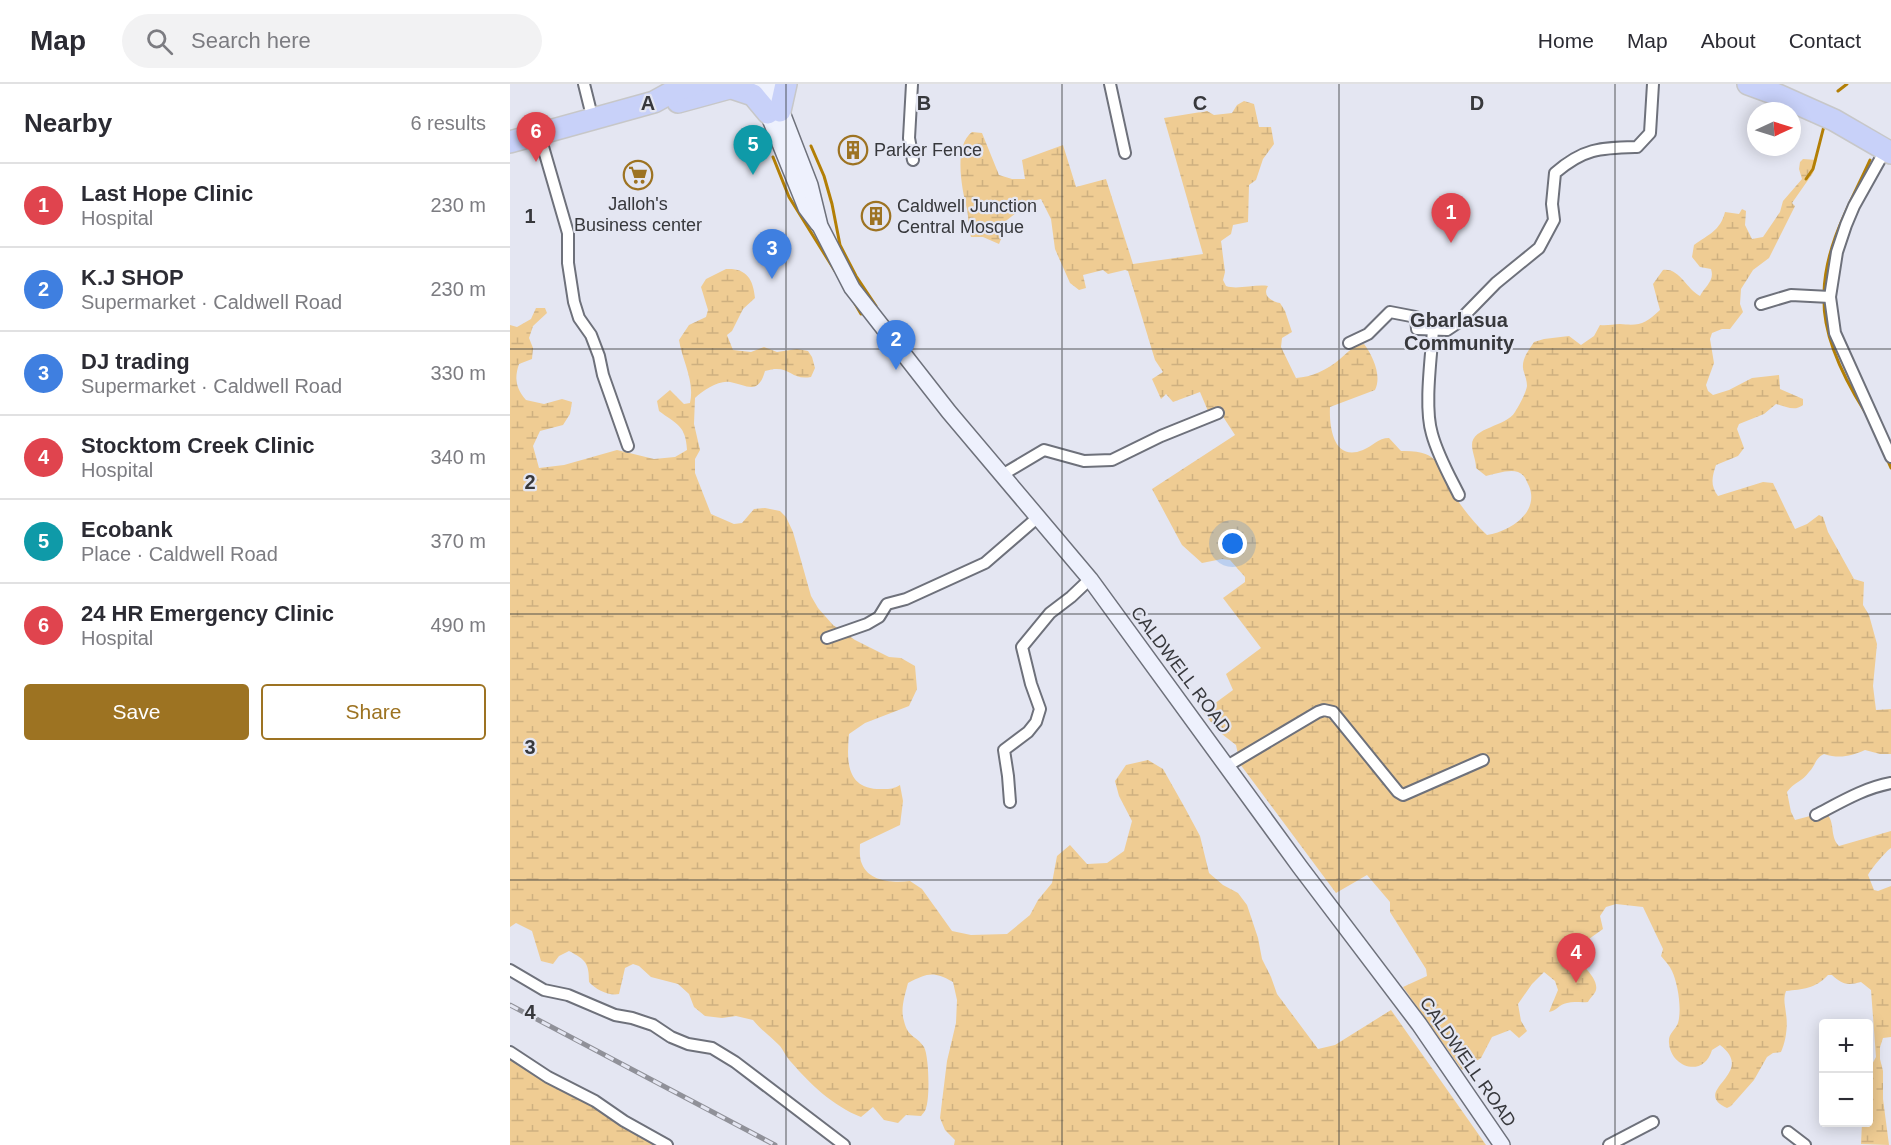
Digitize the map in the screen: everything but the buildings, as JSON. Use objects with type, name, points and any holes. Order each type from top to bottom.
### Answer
[{"type":"highway","points":[[510,141],[654,102],[693,84]]},
{"type":"highway","points":[[654,102],[676,102],[738,86],[753,94],[774,112],[786,84]]},
{"type":"highway","points":[[1748,84],[1779,89],[1889,148]]},
{"type":"main road","name":"CALDWELL ROAD","points":[[756,84],[774,112],[810,185],[820,226],[852,288],[949,412],[1090,579],[1336,915],[1419,1024],[1502,1145]]},
{"type":"main road","name":"CALDWELL ROAD","points":[[771,84],[774,112]]},
{"type":"street","points":[[584,84],[593,120]]},
{"type":"street","points":[[912,84],[909,138],[913,160]]},
{"type":"street","points":[[1110,84],[1125,153]]},
{"type":"street","points":[[1349,343],[1368,334],[1390,312],[1416,317],[1417,329],[1447,330],[1456,324],[1496,284],[1539,248],[1554,220],[1552,204],[1555,173],[1570,160],[1592,150],[1637,147],[1650,133],[1653,84]]},
{"type":"street","points":[[540,133],[568,233],[568,263],[574,302],[579,318],[595,345],[628,446]]},
{"type":"street","points":[[1889,148],[1854,206],[1846,225],[1837,252],[1830,297],[1834,333],[1891,458]]},
{"type":"street","points":[[1761,304],[1791,295],[1830,297]]},
{"type":"street","points":[[1432,330],[1429,406],[1431,432],[1441,460],[1459,495]]},
{"type":"street","points":[[1002,475],[1044,450],[1084,461],[1112,460],[1161,436],[1218,413]]},
{"type":"street","points":[[827,638],[867,624],[879,617],[887,604],[906,599],[985,563],[1037,518]]},
{"type":"street","points":[[1010,802],[1004,750],[1028,732],[1036,722],[1040,709],[1030,684],[1022,647],[1050,612],[1090,579]]},
{"type":"street","points":[[1227,766],[1324,710],[1333,712],[1398,792],[1403,795],[1483,760]]},
{"type":"street","points":[[1816,815],[1874,786],[1891,783]]},
{"type":"street","points":[[510,970],[544,990],[568,995],[615,1015],[653,1025],[671,1037],[688,1044],[712,1048],[735,1062],[844,1145]]},
{"type":"street","points":[[510,1052],[548,1077],[595,1101],[624,1121],[667,1145]]},
{"type":"street","points":[[1609,1145],[1653,1122]]},
{"type":"street","points":[[1788,1132],[1805,1145]]},
{"type":"green space","points":[[1244,101],[1254,104],[1259,127],[1271,127],[1274,144],[1263,159],[1256,180],[1249,185],[1248,222],[1233,225],[1231,234],[1221,241],[1225,272],[1223,280],[1226,286],[1268,286],[1267,295],[1280,303],[1292,332],[1282,338],[1281,347],[1296,378],[1325,370],[1356,346],[1364,344],[1376,366],[1377,384],[1375,390],[1330,407],[1332,433],[1335,441],[1345,451],[1353,452],[1389,438],[1401,451],[1424,453],[1431,457],[1440,468],[1461,506],[1487,535],[1504,530],[1520,520],[1530,505],[1531,496],[1526,480],[1518,472],[1506,471],[1486,476],[1476,468],[1473,439],[1477,434],[1511,417],[1517,409],[1527,386],[1523,368],[1524,361],[1534,342],[1569,336],[1581,345],[1594,336],[1600,325],[1633,325],[1646,321],[1660,310],[1653,284],[1663,270],[1674,272],[1700,296],[1711,280],[1712,273],[1711,269],[1700,267],[1692,257],[1694,245],[1717,228],[1725,212],[1739,214],[1742,209],[1746,211],[1745,225],[1752,239],[1763,237],[1780,212],[1783,201],[1802,179],[1799,169],[1800,162],[1803,159],[1817,160],[1813,173],[1792,203],[1795,206],[1769,258],[1753,270],[1741,289],[1740,304],[1743,312],[1730,329],[1712,333],[1710,339],[1714,363],[1706,385],[1708,391],[1713,395],[1729,390],[1752,378],[1779,375],[1780,389],[1803,399],[1803,405],[1793,408],[1776,404],[1764,414],[1739,424],[1737,429],[1744,448],[1738,456],[1716,465],[1712,481],[1718,496],[1763,482],[1773,483],[1795,529],[1819,515],[1823,517],[1828,532],[1854,579],[1864,582],[1863,605],[1869,615],[1877,644],[1873,686],[1876,710],[1891,709],[1891,754],[1865,750],[1845,756],[1824,754],[1807,775],[1787,792],[1795,820],[1828,815],[1834,839],[1839,846],[1891,831],[1891,848],[1868,875],[1874,890],[1878,891],[1891,886],[1891,1037],[1883,1038],[1880,1047],[1889,1145],[1861,1144],[1862,1127],[1873,1127],[1873,1063],[1876,1057],[1871,990],[1861,982],[1845,983],[1828,975],[1813,986],[1786,991],[1784,1000],[1787,1028],[1781,1052],[1767,1057],[1754,1080],[1727,1108],[1717,1101],[1715,1095],[1732,1065],[1730,1055],[1720,1045],[1712,1050],[1708,1059],[1695,1067],[1681,1064],[1671,1052],[1670,1037],[1677,1026],[1679,1017],[1678,989],[1671,969],[1661,956],[1663,949],[1643,907],[1616,904],[1606,907],[1600,916],[1603,929],[1572,951],[1596,985],[1595,992],[1588,1002],[1564,1004],[1549,1012],[1558,990],[1555,981],[1544,972],[1518,1004],[1521,1021],[1527,1031],[1519,1038],[1510,1030],[1492,1037],[1481,1058],[1462,1070],[1403,987],[1427,976],[1426,969],[1390,912],[1390,902],[1367,875],[1336,893],[1240,764],[1236,745],[1218,731],[1203,712],[1233,690],[1226,674],[1261,648],[1223,598],[1245,582],[1245,577],[1230,560],[1222,559],[1202,563],[1182,545],[1152,489],[1235,435],[1218,409],[1208,411],[1200,392],[1173,402],[1166,394],[1161,399],[1152,379],[1163,372],[1155,360],[1128,271],[1108,274],[1103,270],[1083,275],[1086,288],[1079,290],[1070,283],[1055,249],[1051,219],[1041,199],[1024,203],[1016,213],[998,227],[1001,239],[999,244],[983,237],[971,237],[961,180],[961,158],[962,147],[966,139],[972,132],[982,133],[999,175],[1012,179],[1025,179],[1022,160],[1063,145],[1076,187],[1106,179],[1133,264],[1203,254],[1164,118],[1207,111],[1214,115],[1232,113],[1237,105]]},
{"type":"green space","points":[[726,269],[739,270],[747,276],[755,298],[743,309],[732,331],[727,335],[733,350],[751,352],[764,347],[777,352],[797,349],[808,351],[815,368],[811,377],[804,378],[780,369],[765,371],[759,384],[755,386],[730,382],[716,384],[695,398],[694,424],[700,450],[695,459],[695,473],[711,514],[734,524],[742,523],[754,509],[765,508],[780,511],[786,517],[793,532],[811,596],[818,608],[833,625],[855,640],[889,657],[901,658],[915,666],[917,689],[909,706],[865,723],[849,734],[850,770],[854,777],[859,783],[877,789],[900,785],[903,801],[900,825],[860,844],[860,859],[865,870],[876,878],[897,882],[910,881],[922,889],[952,931],[971,935],[1007,934],[1030,915],[1038,900],[1052,883],[1057,856],[1070,845],[1087,864],[1107,863],[1124,851],[1132,821],[1119,796],[1115,781],[1126,765],[1148,760],[1163,769],[1185,808],[1200,836],[1209,873],[1223,885],[1238,893],[1247,905],[1262,959],[1277,994],[1318,1049],[1335,1045],[1391,1010],[1486,1145],[954,1145],[955,1140],[945,1130],[940,1118],[947,1061],[956,1023],[957,1000],[953,982],[946,978],[930,975],[908,983],[903,1002],[903,1016],[908,1031],[921,1043],[926,1052],[928,1096],[926,1109],[921,1116],[906,1115],[898,1123],[884,1120],[873,1107],[861,1117],[832,1101],[806,1078],[789,1060],[780,1046],[753,1020],[736,1016],[722,1018],[705,1016],[694,1007],[689,994],[678,984],[651,977],[639,966],[633,964],[625,968],[619,994],[603,992],[589,982],[587,966],[579,957],[569,951],[559,956],[553,964],[541,961],[532,931],[516,923],[510,927],[510,325],[517,327],[531,319],[536,308],[545,308],[547,313],[533,326],[529,338],[533,348],[532,359],[519,364],[517,383],[526,400],[544,404],[562,399],[572,402],[570,414],[563,425],[540,431],[533,446],[539,468],[564,465],[617,450],[654,459],[675,457],[687,450],[685,435],[675,422],[659,411],[657,401],[670,390],[684,404],[690,403],[690,379],[679,340],[689,325],[706,317],[708,310],[701,287],[706,279]]},
{"type":"green space","points":[[510,1060],[548,1077],[659,1145],[510,1145]]},
{"type":"waterway","points":[[1838,91],[1847,84]]},
{"type":"waterway","points":[[1806,179],[1813,169],[1824,126]]},
{"type":"waterway","points":[[811,146],[824,176],[840,245],[856,276],[876,306]]},
{"type":"waterway","points":[[773,157],[789,197],[835,271]]},
{"type":"waterway","points":[[1824,293],[1825,275],[1834,241],[1870,160]]},
{"type":"waterway","points":[[1824,299],[1831,343],[1843,372],[1865,412]]},
{"type":"waterway","points":[[854,302],[861,314]]},
{"type":"waterway","points":[[1887,459],[1891,468]]},
{"type":"railway","points":[[510,1005],[775,1145]]},
{"type":"place","name":"Parker Fence","points":[[853,150]]},
{"type":"place","name":"24 HR Emergency Clinic","points":[[536,162]]},
{"type":"place","name":"Jalloh's Business center","points":[[638,175]]},
{"type":"place","name":"Ecobank","points":[[753,175]]},
{"type":"place","name":"Caldwell Junction Central Mosque","points":[[876,216]]},
{"type":"place","name":"Last Hope Clinic","points":[[1451,243]]},
{"type":"place","name":"DJ trading","points":[[772,279]]},
{"type":"place","name":"K.J SHOP","points":[[896,370]]},
{"type":"place","name":"Stocktom Creek Clinic","points":[[1576,983]]},
{"type":"district","name":"Gbarlasua Community","points":[[1459,332]]}]
